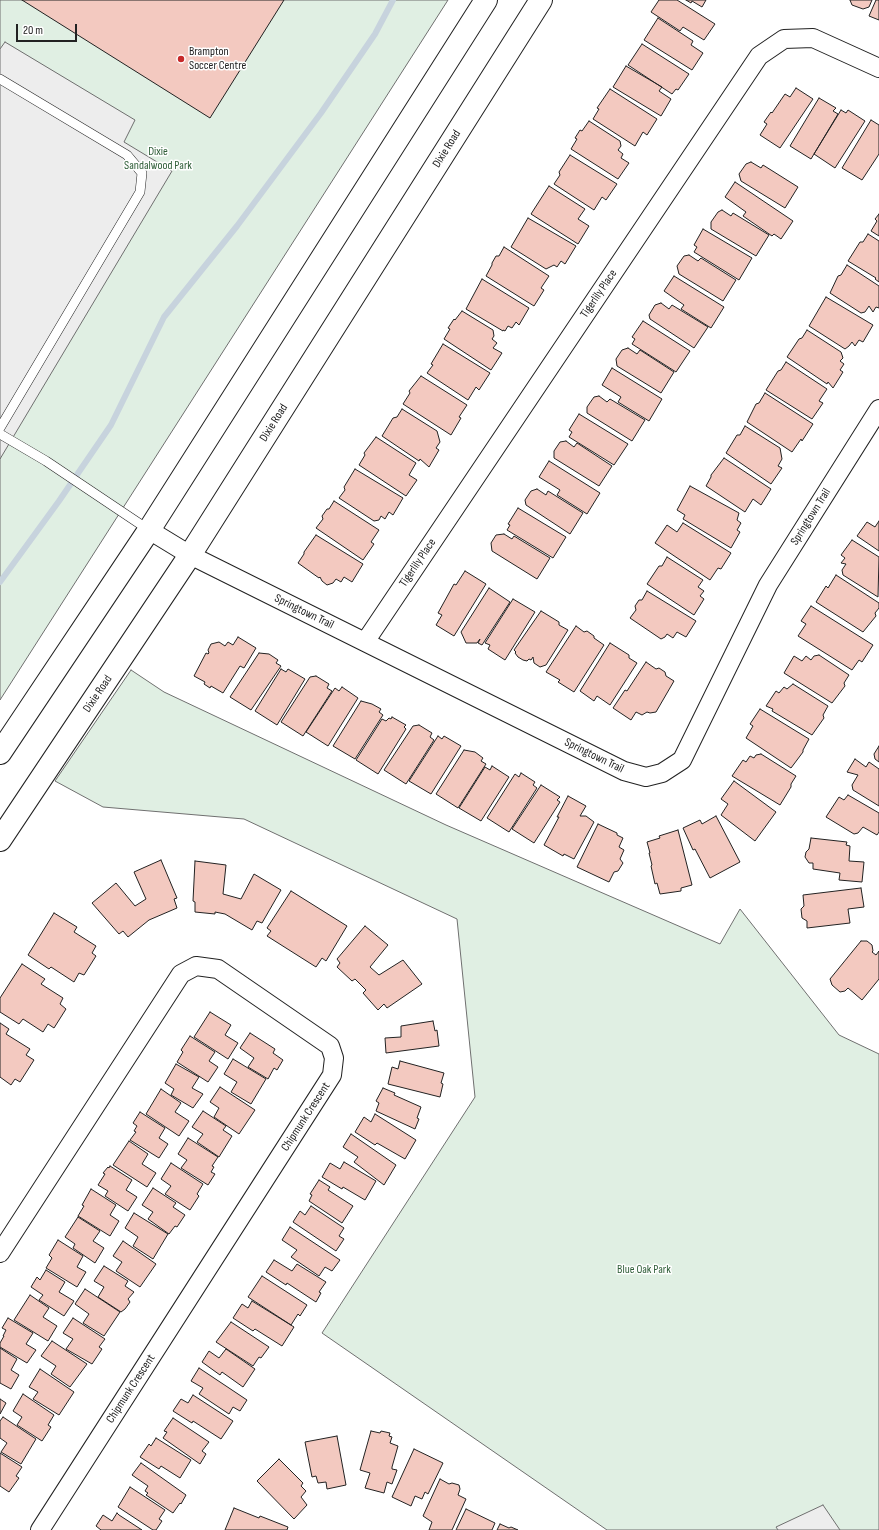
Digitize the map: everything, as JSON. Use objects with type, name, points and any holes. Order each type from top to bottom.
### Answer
[{"type":"main road","points":[[0,753],[149,530],[486,0]]},
{"type":"main road","name":"Dixie Road","points":[[0,840],[190,556],[541,0]]},
{"type":"street","name":"Tigerlily Place","points":[[365,642],[759,56],[784,39],[813,38],[879,68]]},
{"type":"street","name":"Springtown Trail","points":[[149,530],[190,556],[624,771],[646,777],[662,773],[682,760],[768,585],[879,409]]},
{"type":"street","name":"Chipmunk Crescent","points":[[0,1253],[181,974],[196,966],[218,969],[330,1046],[334,1058],[332,1076],[40,1530]]},
{"type":"lane","points":[[0,79],[127,156],[142,173],[140,192],[0,428]]},
{"type":"lane","points":[[0,434],[46,461],[149,530]]},
{"type":"green space","name":"Dixie Sandalwood Park","points":[[0,0],[448,0],[0,700]]},
{"type":"green space","name":"Blue Oak Park","points":[[131,670],[164,692],[446,825],[720,944],[740,909],[839,1035],[879,1054],[879,1530],[607,1530],[322,1333],[475,1097],[457,919],[244,819],[103,807],[55,781]]},
{"type":"shaded area","points":[[5,42],[135,120],[124,142],[172,171],[0,459],[0,49]]},
{"type":"shaded area","points":[[823,1505],[840,1530],[778,1530],[776,1527]]},
{"type":"building","name":"Brampton Soccer Centre","points":[[22,0],[284,0],[210,118]]},
{"type":"building","points":[[659,0],[677,0],[715,24],[704,40],[683,27],[680,31],[651,12]]},
{"type":"building","points":[[686,0],[706,0],[702,7],[692,1],[691,3]]},
{"type":"building","points":[[850,0],[872,0],[869,7],[863,9],[852,5]]},
{"type":"building","points":[[876,0],[879,0],[879,20],[869,16]]},
{"type":"building","points":[[658,18],[693,41],[691,45],[703,53],[692,70],[644,40]]},
{"type":"building","points":[[642,44],[689,74],[678,90],[676,89],[672,94],[628,65]]},
{"type":"building","points":[[626,66],[662,87],[659,91],[671,99],[661,116],[613,87]]},
{"type":"building","points":[[796,88],[813,99],[780,148],[760,135],[767,124],[764,122],[771,112],[772,113],[785,94],[790,97]]},
{"type":"building","points":[[610,89],[657,119],[647,135],[643,132],[635,146],[593,119],[599,109],[597,108]]},
{"type":"building","points":[[819,98],[836,108],[833,111],[838,114],[811,159],[790,146]]},
{"type":"building","points":[[841,110],[846,113],[848,110],[865,121],[835,168],[814,154]]},
{"type":"building","points":[[871,120],[879,125],[879,154],[862,180],[842,168]]},
{"type":"building","points":[[589,121],[620,141],[621,146],[618,150],[623,154],[621,158],[629,163],[618,179],[571,149],[580,130],[582,131]]},
{"type":"building","points":[[570,155],[617,184],[606,200],[602,197],[594,210],[554,184],[560,175],[559,172]]},
{"type":"building","points":[[751,162],[761,168],[763,165],[798,187],[785,208],[741,181],[739,174],[746,164]]},
{"type":"building","points":[[735,182],[793,221],[781,239],[774,234],[772,236],[743,216],[746,212],[725,197]]},
{"type":"building","points":[[549,186],[585,209],[578,219],[589,226],[578,244],[531,214]]},
{"type":"building","points":[[722,210],[731,216],[733,213],[769,235],[756,256],[711,229],[711,222],[718,212]]},
{"type":"building","points":[[879,214],[879,236],[871,231],[877,221],[875,219]]},
{"type":"building","points":[[528,218],[576,246],[565,264],[561,261],[557,267],[554,265],[546,269],[511,247]]},
{"type":"building","points":[[703,229],[752,258],[739,280],[694,252],[697,247],[694,245]]},
{"type":"building","points":[[868,234],[879,241],[879,282],[875,279],[876,278],[848,261],[860,242],[863,242]]},
{"type":"building","points":[[504,247],[549,276],[541,288],[544,290],[534,306],[486,276],[496,256],[499,256]]},
{"type":"building","points":[[689,255],[698,261],[701,258],[736,280],[723,301],[679,274],[677,266],[684,256]]},
{"type":"building","points":[[847,265],[879,286],[879,308],[876,307],[873,312],[869,306],[865,312],[861,313],[830,293],[838,276],[841,275]]},
{"type":"building","points":[[674,276],[724,307],[711,328],[681,309],[684,305],[664,291]]},
{"type":"building","points":[[482,279],[529,308],[519,325],[516,322],[512,328],[508,326],[505,331],[503,331],[466,309]]},
{"type":"building","points":[[826,297],[873,325],[863,342],[859,340],[855,346],[852,342],[845,349],[809,326]]},
{"type":"building","points":[[661,303],[669,309],[672,305],[708,327],[694,348],[650,319],[649,315],[655,305]]},
{"type":"building","points":[[462,311],[493,330],[494,336],[492,339],[497,343],[493,348],[502,353],[491,370],[444,339],[450,329],[448,328]]},
{"type":"building","points":[[643,321],[690,351],[676,372],[632,344],[635,339],[632,337]]},
{"type":"building","points":[[807,330],[841,352],[843,358],[840,361],[844,364],[840,370],[843,372],[833,388],[828,382],[827,384],[787,357]]},
{"type":"building","points":[[443,344],[490,373],[479,390],[476,387],[468,400],[427,373],[433,365],[431,364]]},
{"type":"building","points":[[628,348],[637,354],[640,350],[674,372],[661,393],[617,366],[616,359],[622,350]]},
{"type":"building","points":[[786,362],[827,389],[819,401],[823,403],[812,419],[766,390],[778,371],[781,370]]},
{"type":"building","points":[[612,368],[662,399],[649,421],[618,402],[621,397],[602,385]]},
{"type":"building","points":[[421,376],[467,405],[459,417],[461,418],[451,435],[403,404],[410,393],[409,391]]},
{"type":"building","points":[[765,393],[813,424],[802,441],[801,439],[792,452],[747,422],[756,404],[759,403]]},
{"type":"building","points":[[599,396],[607,402],[610,399],[645,420],[632,441],[587,413],[587,407],[594,397]]},
{"type":"building","points":[[402,409],[437,431],[440,442],[436,448],[439,450],[429,467],[420,459],[419,461],[382,436],[393,418],[397,417]]},
{"type":"building","points":[[579,414],[628,444],[614,465],[569,437],[572,432],[569,430]]},
{"type":"building","points":[[745,426],[780,448],[782,459],[778,466],[782,468],[771,484],[726,453],[737,435],[740,435]]},
{"type":"building","points":[[376,437],[416,463],[409,475],[417,480],[406,496],[359,465],[365,455],[364,453]]},
{"type":"building","points":[[566,441],[574,447],[577,443],[612,466],[599,486],[554,458],[554,451],[560,442]]},
{"type":"building","points":[[724,458],[771,489],[761,505],[753,499],[745,512],[706,486],[711,475]]},
{"type":"building","points":[[549,461],[600,493],[587,514],[557,495],[560,490],[539,477]]},
{"type":"building","points":[[355,469],[403,498],[393,515],[389,512],[385,519],[381,516],[379,520],[374,521],[339,498],[345,490],[344,487]]},
{"type":"building","points":[[690,486],[739,513],[737,520],[741,523],[737,530],[740,532],[731,548],[683,519],[685,515],[677,510]]},
{"type":"building","points":[[537,489],[546,495],[548,491],[583,513],[570,534],[526,505],[525,500],[531,491]]},
{"type":"building","points":[[334,501],[379,530],[371,542],[374,544],[363,560],[316,528],[323,519],[322,516]]},
{"type":"building","points":[[518,508],[566,537],[553,558],[507,530],[510,525],[508,524]]},
{"type":"building","points":[[879,521],[879,551],[857,536],[867,522],[875,527]]},
{"type":"building","points":[[683,523],[731,553],[721,569],[718,568],[710,580],[655,543],[667,525],[677,532]]},
{"type":"building","points":[[504,534],[512,539],[514,536],[550,558],[537,579],[492,551],[491,543],[496,535]]},
{"type":"building","points":[[316,535],[363,564],[352,582],[344,577],[341,582],[336,579],[333,583],[327,585],[320,577],[319,578],[298,563]]},
{"type":"building","points":[[852,540],[879,557],[878,597],[843,575],[842,570],[846,564],[841,563],[845,558],[841,555]]},
{"type":"building","points":[[667,557],[703,580],[698,587],[704,591],[700,596],[704,599],[694,615],[647,584],[659,566],[662,566]]},
{"type":"building","points":[[465,571],[486,584],[454,636],[436,625],[442,615],[438,613],[454,584],[456,585]]},
{"type":"building","points":[[836,575],[879,603],[879,608],[875,613],[876,616],[863,632],[816,602],[826,586],[828,588]]},
{"type":"building","points":[[489,588],[510,602],[482,645],[478,643],[480,639],[477,643],[466,643],[461,632]]},
{"type":"building","points":[[647,591],[696,621],[686,637],[677,632],[673,638],[667,634],[661,639],[630,618],[636,610],[635,606],[639,600],[642,600]]},
{"type":"building","points":[[513,599],[535,612],[505,660],[488,649],[490,645],[485,643]]},
{"type":"building","points":[[811,606],[873,645],[862,662],[859,660],[852,670],[798,636],[806,624],[801,621]]},
{"type":"building","points":[[541,611],[559,622],[559,625],[568,630],[546,665],[540,667],[534,663],[533,657],[531,660],[523,660],[518,657],[514,650]]},
{"type":"building","points":[[576,626],[584,632],[587,631],[604,645],[574,692],[558,682],[560,680],[546,672]]},
{"type":"building","points":[[238,637],[256,648],[244,668],[240,666],[223,693],[211,686],[210,688],[204,684],[205,682],[194,676],[206,653],[209,653],[208,650],[211,644],[219,642],[225,646],[228,642],[233,645]]},
{"type":"building","points":[[610,643],[629,655],[629,658],[637,663],[610,705],[597,696],[594,701],[580,691]]},
{"type":"building","points":[[259,653],[269,654],[278,660],[276,663],[281,666],[251,710],[230,697]]},
{"type":"building","points":[[819,655],[849,675],[844,683],[845,686],[832,703],[784,673],[794,656],[802,661],[806,656],[811,660],[814,656]]},
{"type":"building","points":[[646,662],[656,669],[659,668],[665,672],[666,676],[674,681],[656,712],[647,712],[642,715],[636,712],[631,720],[613,708],[625,690],[627,691]]},
{"type":"building","points":[[281,669],[286,672],[288,669],[305,679],[277,725],[255,711]]},
{"type":"building","points":[[316,676],[329,684],[327,688],[332,691],[303,736],[281,722],[310,677]]},
{"type":"building","points":[[793,684],[828,706],[823,715],[824,718],[812,735],[766,706],[776,691],[779,693],[784,687],[787,689]]},
{"type":"building","points":[[342,687],[358,698],[328,746],[306,732],[335,688],[339,691]]},
{"type":"building","points":[[361,701],[372,704],[381,709],[379,712],[383,715],[355,759],[333,746]]},
{"type":"building","points":[[760,709],[809,739],[803,752],[791,768],[746,738],[753,726],[750,724]]},
{"type":"building","points":[[392,717],[406,725],[404,727],[406,729],[378,774],[356,760],[382,719],[386,721]]},
{"type":"building","points":[[419,725],[432,733],[430,737],[434,740],[406,784],[384,770],[413,726]]},
{"type":"building","points":[[438,736],[442,739],[444,736],[461,746],[431,794],[409,781]]},
{"type":"building","points":[[879,746],[879,762],[875,759],[874,754]]},
{"type":"building","points":[[464,750],[475,752],[483,758],[481,761],[486,764],[458,808],[436,794]]},
{"type":"building","points":[[761,754],[796,776],[780,805],[732,776],[743,760],[746,762],[750,756],[754,758],[756,755]]},
{"type":"building","points":[[855,759],[866,767],[869,762],[879,769],[879,806],[853,790],[852,785],[858,775],[847,772]]},
{"type":"building","points":[[492,766],[509,777],[481,821],[459,808],[485,767],[490,770]]},
{"type":"building","points":[[521,773],[535,782],[533,785],[537,788],[509,832],[487,818],[515,774],[519,777]]},
{"type":"building","points":[[734,781],[776,812],[755,841],[721,815],[728,804],[721,799]]},
{"type":"building","points":[[541,785],[560,797],[557,800],[560,802],[534,843],[512,829]]},
{"type":"building","points":[[848,795],[879,813],[879,832],[877,835],[863,827],[858,833],[854,834],[826,817],[839,797],[844,800]]},
{"type":"building","points":[[568,796],[586,806],[580,816],[586,816],[594,822],[574,859],[564,854],[563,856],[544,845]]},
{"type":"building","points":[[716,816],[740,862],[710,878],[695,849],[693,850],[683,828],[700,820],[702,824]]},
{"type":"building","points":[[598,824],[617,833],[617,835],[623,838],[619,847],[624,850],[620,859],[623,863],[618,871],[614,872],[609,882],[577,867]]},
{"type":"building","points":[[678,830],[692,885],[681,888],[681,891],[660,894],[657,883],[655,884],[647,842],[660,838],[659,836]]},
{"type":"building","points":[[811,838],[847,842],[846,845],[850,846],[849,861],[864,862],[862,882],[839,880],[840,873],[813,869],[813,863],[809,863],[805,857],[806,852],[809,849]]},
{"type":"building","points":[[161,860],[177,898],[174,899],[177,908],[149,920],[128,937],[123,931],[119,934],[92,903],[116,883],[135,906],[146,899],[134,872]]},
{"type":"building","points":[[195,861],[226,865],[223,894],[241,899],[254,874],[281,890],[262,923],[257,921],[252,930],[225,914],[215,912],[215,914],[195,912],[195,902],[193,901]]},
{"type":"building","points":[[861,888],[864,907],[848,909],[850,923],[807,928],[807,921],[802,918],[801,909],[804,906],[803,895]]},
{"type":"building","points":[[291,891],[347,926],[326,961],[322,958],[316,967],[267,936],[271,931],[267,928]]},
{"type":"building","points":[[54,913],[77,927],[74,932],[96,946],[92,953],[96,956],[84,975],[79,973],[74,982],[51,967],[49,969],[28,955]]},
{"type":"building","points":[[365,926],[388,945],[370,967],[379,975],[403,960],[422,984],[387,1008],[384,1004],[378,1010],[363,993],[366,990],[355,979],[352,981],[337,967],[340,963],[337,959]]},
{"type":"building","points":[[861,941],[867,941],[872,945],[872,952],[876,955],[879,951],[879,979],[862,1000],[848,988],[845,991],[840,992],[832,985],[830,979]]},
{"type":"building","points":[[22,964],[45,979],[41,984],[63,998],[60,1004],[66,1009],[54,1028],[48,1024],[43,1032],[23,1019],[19,1024],[0,1012],[0,998]]},
{"type":"building","points":[[210,1012],[231,1025],[225,1035],[238,1043],[228,1059],[194,1037]]},
{"type":"building","points":[[433,1021],[435,1031],[437,1030],[439,1046],[386,1053],[385,1038],[401,1037],[401,1026]]},
{"type":"building","points":[[0,1023],[9,1029],[6,1034],[30,1049],[26,1055],[34,1060],[20,1082],[15,1079],[11,1085],[0,1077]]},
{"type":"building","points":[[250,1033],[275,1049],[273,1053],[283,1060],[277,1070],[274,1068],[268,1079],[248,1067],[254,1058],[240,1048]]},
{"type":"building","points":[[190,1036],[215,1052],[209,1061],[218,1067],[208,1082],[177,1062],[183,1052],[181,1050]]},
{"type":"building","points":[[233,1059],[266,1079],[251,1104],[231,1092],[237,1082],[224,1074]]},
{"type":"building","points":[[400,1061],[444,1073],[441,1083],[443,1084],[440,1097],[388,1084],[392,1067],[398,1069]]},
{"type":"building","points":[[176,1064],[199,1077],[192,1088],[203,1094],[193,1108],[171,1095],[174,1089],[165,1083]]},
{"type":"building","points":[[220,1087],[255,1110],[239,1134],[214,1117],[219,1108],[210,1102]]},
{"type":"building","points":[[383,1088],[395,1093],[394,1095],[421,1107],[417,1118],[419,1119],[415,1129],[376,1111],[379,1103],[376,1101]]},
{"type":"building","points":[[161,1089],[181,1103],[175,1112],[189,1121],[179,1136],[146,1114]]},
{"type":"building","points":[[203,1111],[226,1126],[223,1130],[232,1136],[219,1157],[197,1142],[203,1134],[192,1127]]},
{"type":"building","points":[[140,1112],[165,1128],[159,1138],[168,1144],[159,1158],[130,1140],[136,1132],[134,1131],[137,1126],[133,1123]]},
{"type":"building","points":[[375,1114],[416,1140],[405,1159],[377,1143],[375,1145],[355,1132],[364,1117],[371,1122]]},
{"type":"building","points":[[351,1134],[396,1165],[384,1185],[354,1162],[358,1157],[343,1147]]},
{"type":"building","points":[[188,1138],[218,1157],[212,1166],[214,1167],[211,1172],[215,1174],[208,1185],[181,1168],[187,1160],[178,1154]]},
{"type":"building","points":[[129,1141],[148,1154],[142,1164],[156,1173],[147,1187],[113,1165]]},
{"type":"building","points":[[344,1162],[376,1181],[365,1200],[322,1177],[330,1163],[340,1169]]},
{"type":"building","points":[[171,1163],[203,1184],[197,1194],[199,1196],[190,1210],[165,1194],[171,1186],[161,1179]]},
{"type":"building","points":[[110,1166],[132,1180],[126,1190],[137,1197],[128,1211],[105,1196],[108,1191],[98,1185],[105,1174],[103,1173]]},
{"type":"building","points":[[319,1180],[330,1187],[328,1190],[353,1206],[342,1223],[309,1201],[312,1195],[310,1194]]},
{"type":"building","points":[[153,1188],[176,1203],[173,1207],[185,1215],[177,1227],[175,1226],[169,1234],[148,1219],[153,1212],[142,1205]]},
{"type":"building","points":[[91,1189],[116,1205],[110,1215],[119,1221],[110,1236],[78,1216]]},
{"type":"building","points":[[311,1206],[344,1228],[339,1236],[344,1239],[336,1251],[293,1222],[300,1211],[305,1215]]},
{"type":"building","points":[[134,1213],[168,1234],[153,1259],[133,1246],[138,1237],[125,1228]]},
{"type":"building","points":[[78,1217],[100,1231],[93,1241],[104,1248],[95,1263],[73,1248],[75,1244],[65,1237]]},
{"type":"building","points":[[290,1227],[340,1260],[332,1271],[325,1267],[319,1276],[291,1257],[297,1250],[282,1240]]},
{"type":"building","points":[[58,1240],[83,1256],[77,1267],[86,1272],[77,1287],[46,1268],[52,1258],[49,1255]]},
{"type":"building","points":[[123,1241],[156,1264],[140,1287],[116,1271],[122,1262],[113,1256]]},
{"type":"building","points":[[274,1260],[292,1271],[297,1264],[326,1282],[319,1292],[321,1293],[316,1302],[287,1283],[286,1285],[266,1272]]},
{"type":"building","points":[[104,1266],[128,1281],[125,1286],[134,1292],[128,1299],[130,1302],[121,1312],[98,1297],[104,1287],[94,1281]]},
{"type":"building","points":[[46,1270],[65,1282],[59,1292],[74,1301],[64,1316],[39,1300],[43,1295],[31,1287],[37,1277],[40,1280]]},
{"type":"building","points":[[262,1276],[307,1305],[300,1316],[298,1314],[291,1325],[248,1297]]},
{"type":"building","points":[[85,1289],[120,1312],[104,1336],[83,1323],[89,1314],[75,1304]]},
{"type":"building","points":[[30,1295],[49,1308],[43,1317],[57,1326],[48,1341],[14,1320]]},
{"type":"building","points":[[252,1301],[294,1327],[282,1346],[255,1329],[253,1331],[233,1318],[242,1304],[248,1308]]},
{"type":"building","points":[[8,1318],[33,1333],[26,1344],[36,1350],[27,1363],[0,1347],[0,1343],[6,1330],[2,1328]]},
{"type":"building","points":[[73,1318],[105,1339],[99,1347],[102,1349],[92,1364],[66,1349],[73,1339],[63,1333]]},
{"type":"building","points":[[231,1322],[269,1347],[261,1358],[259,1357],[253,1366],[216,1342]]},
{"type":"building","points":[[52,1341],[87,1364],[70,1387],[51,1374],[56,1366],[41,1356]]},
{"type":"building","points":[[0,1348],[17,1359],[11,1370],[19,1375],[11,1389],[0,1383]]},
{"type":"building","points":[[226,1349],[255,1369],[243,1387],[222,1372],[220,1375],[202,1362],[209,1351],[219,1358]]},
{"type":"building","points":[[199,1368],[247,1400],[240,1411],[233,1407],[229,1414],[199,1394],[203,1388],[191,1381]]},
{"type":"building","points":[[40,1369],[74,1392],[59,1415],[33,1399],[38,1392],[29,1387]]},
{"type":"building","points":[[23,1394],[54,1415],[48,1425],[51,1427],[42,1441],[17,1425],[22,1417],[13,1411]]},
{"type":"building","points":[[193,1395],[233,1421],[221,1439],[193,1421],[192,1423],[173,1411],[181,1399],[188,1403]]},
{"type":"building","points":[[0,1399],[6,1403],[0,1414]]},
{"type":"building","points":[[3,1417],[36,1439],[21,1464],[1,1452],[7,1443],[0,1438],[0,1421]]},
{"type":"building","points":[[173,1418],[209,1442],[202,1451],[206,1454],[200,1464],[163,1438],[167,1432],[164,1431]]},
{"type":"building","points":[[371,1431],[390,1433],[389,1436],[392,1437],[390,1443],[398,1446],[392,1467],[392,1469],[397,1470],[392,1484],[387,1482],[384,1493],[365,1488],[370,1473],[360,1470]]},
{"type":"building","points":[[337,1436],[346,1485],[327,1489],[326,1482],[318,1483],[316,1476],[312,1477],[305,1442]]},
{"type":"building","points":[[156,1438],[191,1460],[180,1478],[161,1466],[159,1469],[140,1457],[149,1444],[151,1446]]},
{"type":"building","points":[[414,1449],[443,1463],[428,1494],[425,1492],[422,1499],[415,1496],[411,1506],[392,1497]]},
{"type":"building","points":[[0,1453],[22,1467],[16,1476],[19,1478],[9,1492],[0,1486]]},
{"type":"building","points":[[279,1459],[303,1483],[301,1486],[306,1491],[301,1497],[307,1505],[294,1519],[257,1481]]},
{"type":"building","points":[[141,1463],[186,1495],[181,1504],[180,1503],[173,1513],[146,1495],[148,1493],[145,1491],[148,1486],[132,1475]]},
{"type":"building","points":[[440,1479],[449,1484],[452,1483],[459,1485],[460,1489],[458,1495],[466,1499],[452,1530],[429,1530],[432,1522],[423,1516]]},
{"type":"building","points":[[130,1487],[165,1510],[159,1519],[162,1521],[156,1530],[153,1530],[118,1507]]},
{"type":"building","points":[[234,1508],[288,1527],[287,1530],[225,1530]]},
{"type":"building","points":[[466,1509],[495,1523],[492,1530],[456,1530]]},
{"type":"building","points":[[117,1513],[142,1530],[101,1530],[96,1526],[103,1515],[112,1521]]},
{"type":"building","points":[[500,1524],[509,1528],[511,1527],[518,1530],[497,1530]]},
{"type":"waterway","points":[[0,582],[59,501],[111,425],[164,317],[237,226],[321,113],[375,34],[393,0]]},
{"type":"place","name":"Brampton Soccer Centre","points":[[181,59]]}]
